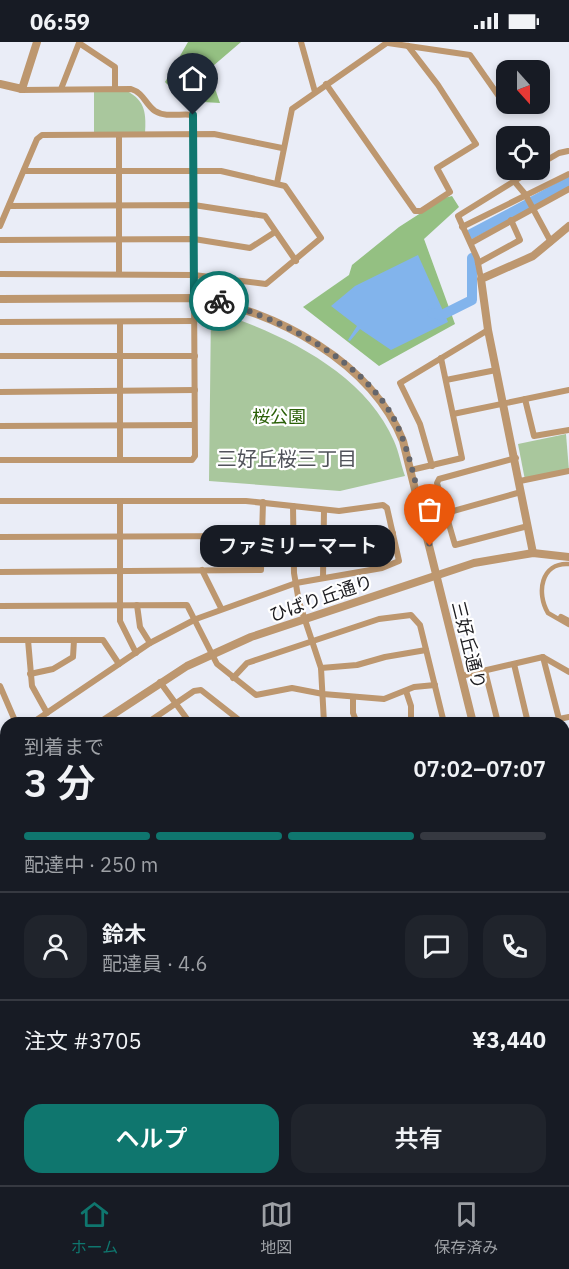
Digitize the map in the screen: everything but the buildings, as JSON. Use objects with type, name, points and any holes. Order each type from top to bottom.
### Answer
[{"type":"street","points":[[21,90],[37,42]]},
{"type":"street","points":[[301,42],[315,92]]},
{"type":"street","points":[[277,183],[282,148],[292,109],[388,42],[470,55],[496,92]]},
{"type":"street","points":[[61,89],[79,43],[115,67],[115,88]]},
{"type":"street","points":[[326,84],[415,211],[420,211],[450,192],[437,168],[476,144],[438,85],[408,46]]},
{"type":"street","points":[[0,84],[21,90],[115,88],[136,91],[160,114],[193,115],[195,356],[195,456],[192,460],[0,460]]},
{"type":"street","points":[[0,226],[37,139],[42,135],[214,134],[282,148]]},
{"type":"street","points":[[119,135],[119,274]]},
{"type":"street","points":[[550,158],[559,153],[569,152]]},
{"type":"street","points":[[0,274],[194,275],[266,284],[321,238],[289,189],[277,183],[221,171],[24,171]]},
{"type":"street","points":[[462,227],[569,174]]},
{"type":"street","points":[[533,553],[516,458],[488,330],[478,263],[471,243],[458,219],[459,214],[514,181],[525,194],[551,242]]},
{"type":"street","points":[[471,243],[569,189]]},
{"type":"street","points":[[9,206],[194,205],[265,216],[296,261]]},
{"type":"street","points":[[478,263],[520,240],[511,220]]},
{"type":"street","points":[[481,279],[524,261],[569,226]]},
{"type":"street","points":[[0,240],[194,239],[250,248],[275,232]]},
{"type":"street","name":"三好丘通り","points":[[0,299],[194,298],[217,301],[258,313],[349,366],[369,385],[391,414],[403,441],[471,717]]},
{"type":"street","points":[[0,322],[194,321]]},
{"type":"street","points":[[120,322],[120,459]]},
{"type":"street","points":[[432,466],[420,424],[399,384],[488,330]]},
{"type":"street","points":[[0,356],[195,356]]},
{"type":"street","points":[[411,470],[462,458],[441,358]]},
{"type":"street","points":[[446,380],[496,370]]},
{"type":"street","points":[[0,392],[195,390]]},
{"type":"street","points":[[453,414],[569,390]]},
{"type":"street","points":[[525,399],[534,436],[569,430]]},
{"type":"street","points":[[0,426],[194,425]]},
{"type":"street","points":[[516,458],[439,478],[437,483],[455,545],[528,526]]},
{"type":"street","points":[[520,482],[569,471]]},
{"type":"street","points":[[446,513],[521,492]]},
{"type":"street","points":[[0,501],[263,502],[324,510],[354,510],[383,505],[387,508],[399,561],[382,568],[296,583],[196,619],[150,643],[40,717]]},
{"type":"street","points":[[120,501],[119,605],[122,627],[136,653]]},
{"type":"street","points":[[0,572],[263,569],[263,502]]},
{"type":"street","points":[[293,506],[293,563],[305,619],[321,668],[324,717]]},
{"type":"street","points":[[323,578],[324,510]]},
{"type":"street","points":[[323,544],[354,544],[393,533]]},
{"type":"street","points":[[0,537],[263,536]]},
{"type":"street","name":"ひばり丘通り","points":[[109,717],[160,682],[212,653],[305,619],[436,575],[502,556],[533,553],[569,557]]},
{"type":"street","points":[[569,564],[560,563],[552,568],[542,580],[540,589],[548,613],[569,623]]},
{"type":"street","points":[[202,570],[221,609]]},
{"type":"street","points":[[137,605],[140,624],[150,643]]},
{"type":"street","points":[[0,606],[187,605],[217,664],[256,695],[292,688],[323,694],[384,699],[406,691],[435,685]]},
{"type":"street","points":[[233,678],[247,663],[379,619],[407,615],[419,622],[443,717]]},
{"type":"street","points":[[561,617],[569,623]]},
{"type":"street","points":[[0,640],[103,640],[119,664]]},
{"type":"street","points":[[27,640],[33,690],[46,713]]},
{"type":"street","points":[[30,674],[50,671],[73,657],[74,640]]},
{"type":"street","points":[[321,668],[357,665],[385,657],[426,650]]},
{"type":"street","points":[[461,676],[543,657],[569,672]]},
{"type":"street","points":[[543,657],[557,717]]},
{"type":"street","points":[[514,664],[527,717]]},
{"type":"street","points":[[485,671],[496,717]]},
{"type":"street","points":[[160,682],[185,717]]},
{"type":"street","points":[[0,686],[13,717]]},
{"type":"street","points":[[156,717],[194,691],[205,691],[236,717]]},
{"type":"street","points":[[406,691],[411,706],[411,717]]},
{"type":"street","points":[[353,697],[355,717]]},
{"type":"green space","points":[[188,42],[241,42],[213,66],[210,74],[220,103],[203,102],[193,95],[175,92],[165,82]]},
{"type":"green space","points":[[127,91],[138,99],[144,109],[145,134],[94,134],[94,92]]},
{"type":"green space","points":[[452,196],[459,207],[424,239],[455,324],[379,366],[303,307],[349,275],[352,265],[399,227],[444,198]]},
{"type":"green space","name":"桜公園","points":[[211,310],[291,343],[341,375],[362,394],[380,416],[396,445],[405,476],[340,491],[209,481]]},
{"type":"green space","points":[[566,434],[569,471],[525,480],[518,444]]},
{"type":"water","points":[[418,255],[448,322],[391,350],[360,329],[350,341],[348,340],[357,326],[331,306],[355,286]]},
{"type":"waterway","points":[[471,234],[569,182]]},
{"type":"waterway","points":[[432,313],[442,315],[472,300],[472,258]]},
{"type":"way so far","points":[[219,301],[258,313],[335,357],[349,366],[376,393],[391,414],[403,441],[430,546]]},
{"type":"place","name":"ファミリーマート","points":[[430,546]]},
{"type":"district","name":"三好丘桜三丁目","points":[[287,458]]},
{"type":"route","points":[[193,115],[194,298],[219,301]]}]
